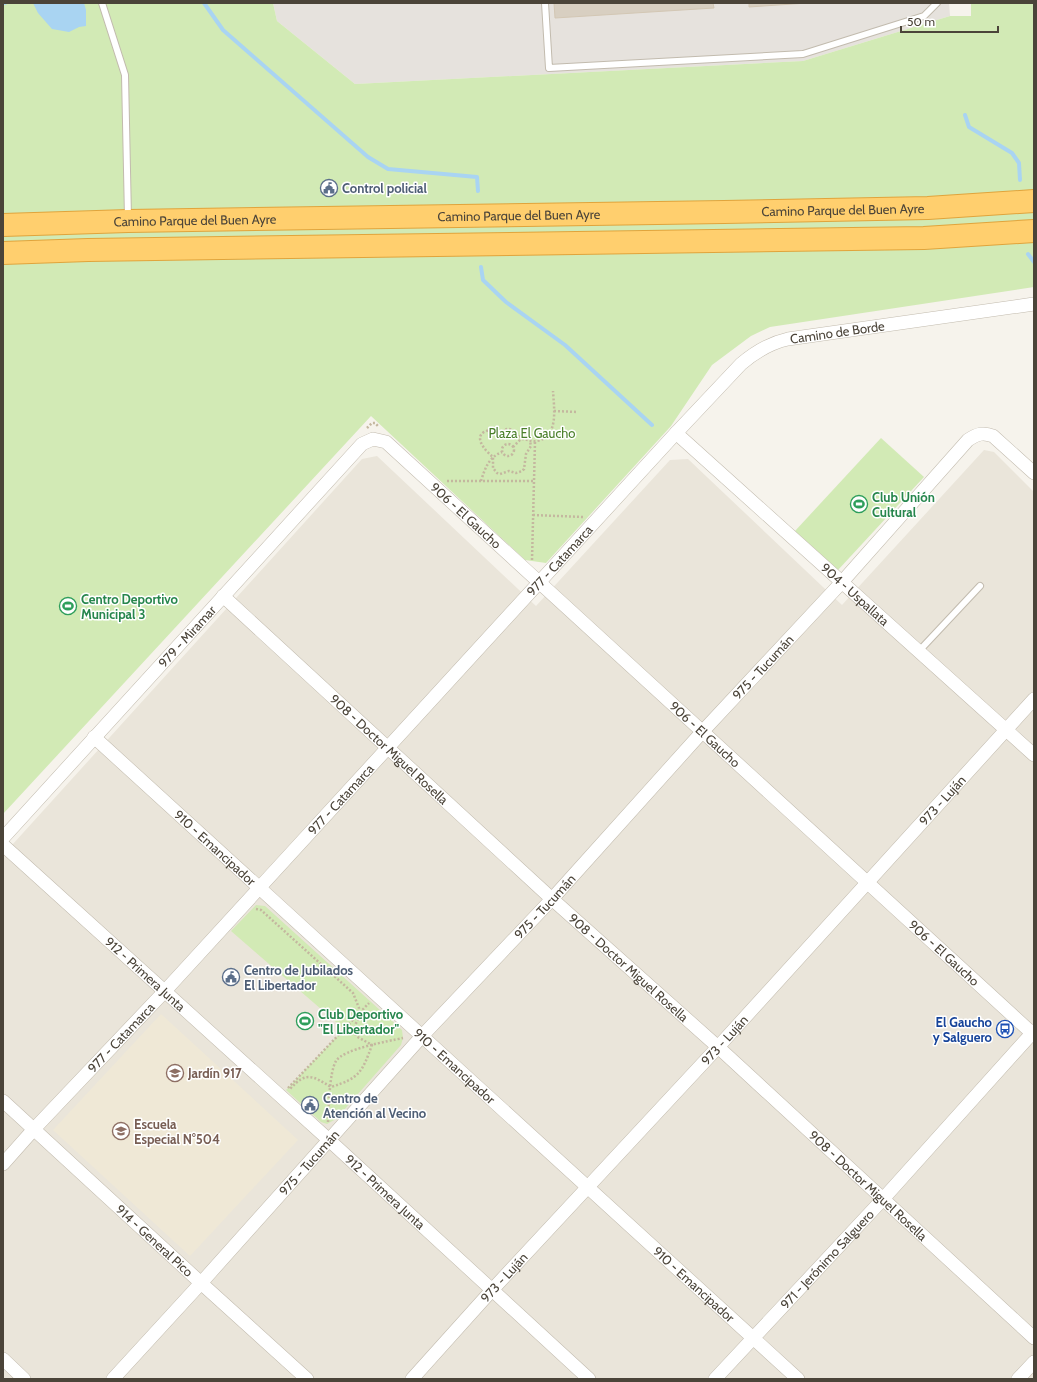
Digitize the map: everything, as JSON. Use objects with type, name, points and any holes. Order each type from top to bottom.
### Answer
[{"type":"highway","name":"Camino Parque del Buen Ayre","points":[[3,225],[128,221],[928,208],[1034,201]]},
{"type":"highway","points":[[3,253],[88,250],[916,238],[1034,231]]},
{"type":"street","name":"Camino de Borde","points":[[676,433],[741,364],[764,347],[777,342],[788,339],[1034,304]]},
{"type":"street","name":"904 - Uspallata","points":[[676,433],[1034,755]]},
{"type":"street","name":"977 - Catamarca","points":[[3,1164],[260,888],[676,433]]},
{"type":"street","name":"975 - Tucumán","points":[[113,1379],[423,1035],[552,899],[703,732],[842,582],[968,440],[977,434],[985,433],[994,436],[1034,473]]},
{"type":"street","name":"906 - El Gaucho","points":[[368,435],[386,442],[1033,1033]]},
{"type":"street","name":"979 - Miramar","points":[[3,838],[362,444],[368,435]]},
{"type":"street","name":"908 - Doctor Miguel Rosella","points":[[223,596],[552,899],[718,1047],[1034,1338]]},
{"type":"street","name":"973 - Luján","points":[[412,1379],[492,1290],[718,1047],[1034,699]]},
{"type":"street","name":"910 - Emancipador","points":[[94,737],[423,1035],[798,1379]]},
{"type":"street","name":"912 - Primera Junta","points":[[3,845],[329,1140],[588,1379]]},
{"type":"street","name":"971 - Jerónimo Salguero","points":[[715,1379],[1033,1033]]},
{"type":"street","name":"914 - General Pico","points":[[3,1101],[307,1379]]},
{"type":"street","points":[[3,1359],[24,1379]]},
{"type":"street","points":[[1018,1379],[1034,1362]]},
{"type":"lane","points":[[102,3],[125,75],[128,221]]},
{"type":"lane","points":[[545,3],[548,68],[803,54],[924,16],[937,3]]},
{"type":"lane","points":[[919,651],[980,586]]},
{"type":"path","points":[[530,441],[531,446],[526,454],[524,469],[519,473],[509,471],[503,474],[497,473],[493,468],[492,457],[484,450],[481,444],[481,436],[486,432],[494,430],[501,432],[505,430],[512,430],[519,437],[530,441],[535,442],[545,438],[550,434],[553,428],[553,391]]},
{"type":"path","points":[[554,411],[577,412]]},
{"type":"path","points":[[368,435],[372,423],[375,423],[380,428]]},
{"type":"path","points":[[502,452],[506,456],[512,455],[514,452],[513,447],[519,440],[524,439]]},
{"type":"path","points":[[526,559],[532,564],[535,442]]},
{"type":"path","points":[[481,481],[492,457],[502,452],[502,448],[505,445],[509,444],[513,447]]},
{"type":"path","points":[[446,481],[534,482]]},
{"type":"path","points":[[533,515],[584,517],[579,522]]},
{"type":"path","points":[[256,909],[261,910],[353,993],[359,1008],[359,1018],[354,1025],[356,1036],[372,1045]]},
{"type":"path","points":[[370,1001],[287,1090],[297,1081],[307,1077],[316,1078],[331,1087],[348,1082],[359,1073],[366,1062],[372,1045]]},
{"type":"path","points":[[327,1124],[335,1064],[339,1057],[349,1052],[372,1045],[403,1038]]},
{"type":"shaded area","points":[[273,3],[949,3],[950,16],[803,61],[355,84],[277,21]]},
{"type":"shaded area","points":[[984,450],[994,452],[1034,492],[1034,1379],[3,1379],[3,855],[362,459],[377,456],[536,606],[670,460],[688,459],[842,605]]},
{"type":"shaded area","points":[[161,1014],[298,1140],[190,1256],[53,1130]]},
{"type":"green space","name":"Plaza El Gaucho","points":[[3,3],[273,3],[277,21],[355,84],[803,61],[950,16],[971,16],[971,3],[1034,3],[1034,287],[770,327],[751,336],[712,365],[671,426],[546,563],[525,560],[371,416],[3,814]]},
{"type":"green space","name":"Club Unión Cultural","points":[[881,438],[924,477],[838,570],[795,531]]},
{"type":"green space","points":[[256,905],[265,906],[402,1030],[403,1038],[401,1045],[336,1119],[327,1124],[321,1122],[286,1090],[344,1029],[231,931]]},
{"type":"water","points":[[33,3],[84,3],[86,10],[86,26],[79,27],[69,32],[52,29],[38,13]]},
{"type":"building","points":[[554,3],[713,3],[714,8],[555,18]]},
{"type":"building","points":[[749,3],[807,3],[749,7]]},
{"type":"waterway","points":[[204,3],[223,30],[368,157],[388,169],[477,177],[478,191]]},
{"type":"waterway","points":[[965,115],[969,127],[1012,153],[1019,163],[1020,180]]},
{"type":"waterway","points":[[1028,254],[1034,262]]},
{"type":"waterway","points":[[481,267],[483,280],[506,302],[565,345],[652,425]]},
{"type":"place","name":"Control policial","points":[[329,188]]},
{"type":"place","name":"Club Unión Cultural","points":[[859,504]]},
{"type":"place","name":"Centro Deportivo Municipal 3","points":[[68,606]]},
{"type":"place","name":"Centro de Jubilados El Libertador","points":[[231,977]]},
{"type":"place","name":"Club Deportivo \"El Libertador\"","points":[[305,1021]]},
{"type":"place","name":"El Gaucho y Salguero","points":[[1005,1029]]},
{"type":"place","name":"Jardín 917","points":[[175,1073]]},
{"type":"place","name":"Centro de Atención al Vecino","points":[[310,1105]]},
{"type":"place","name":"Escuela Especial N°504","points":[[121,1131]]}]
